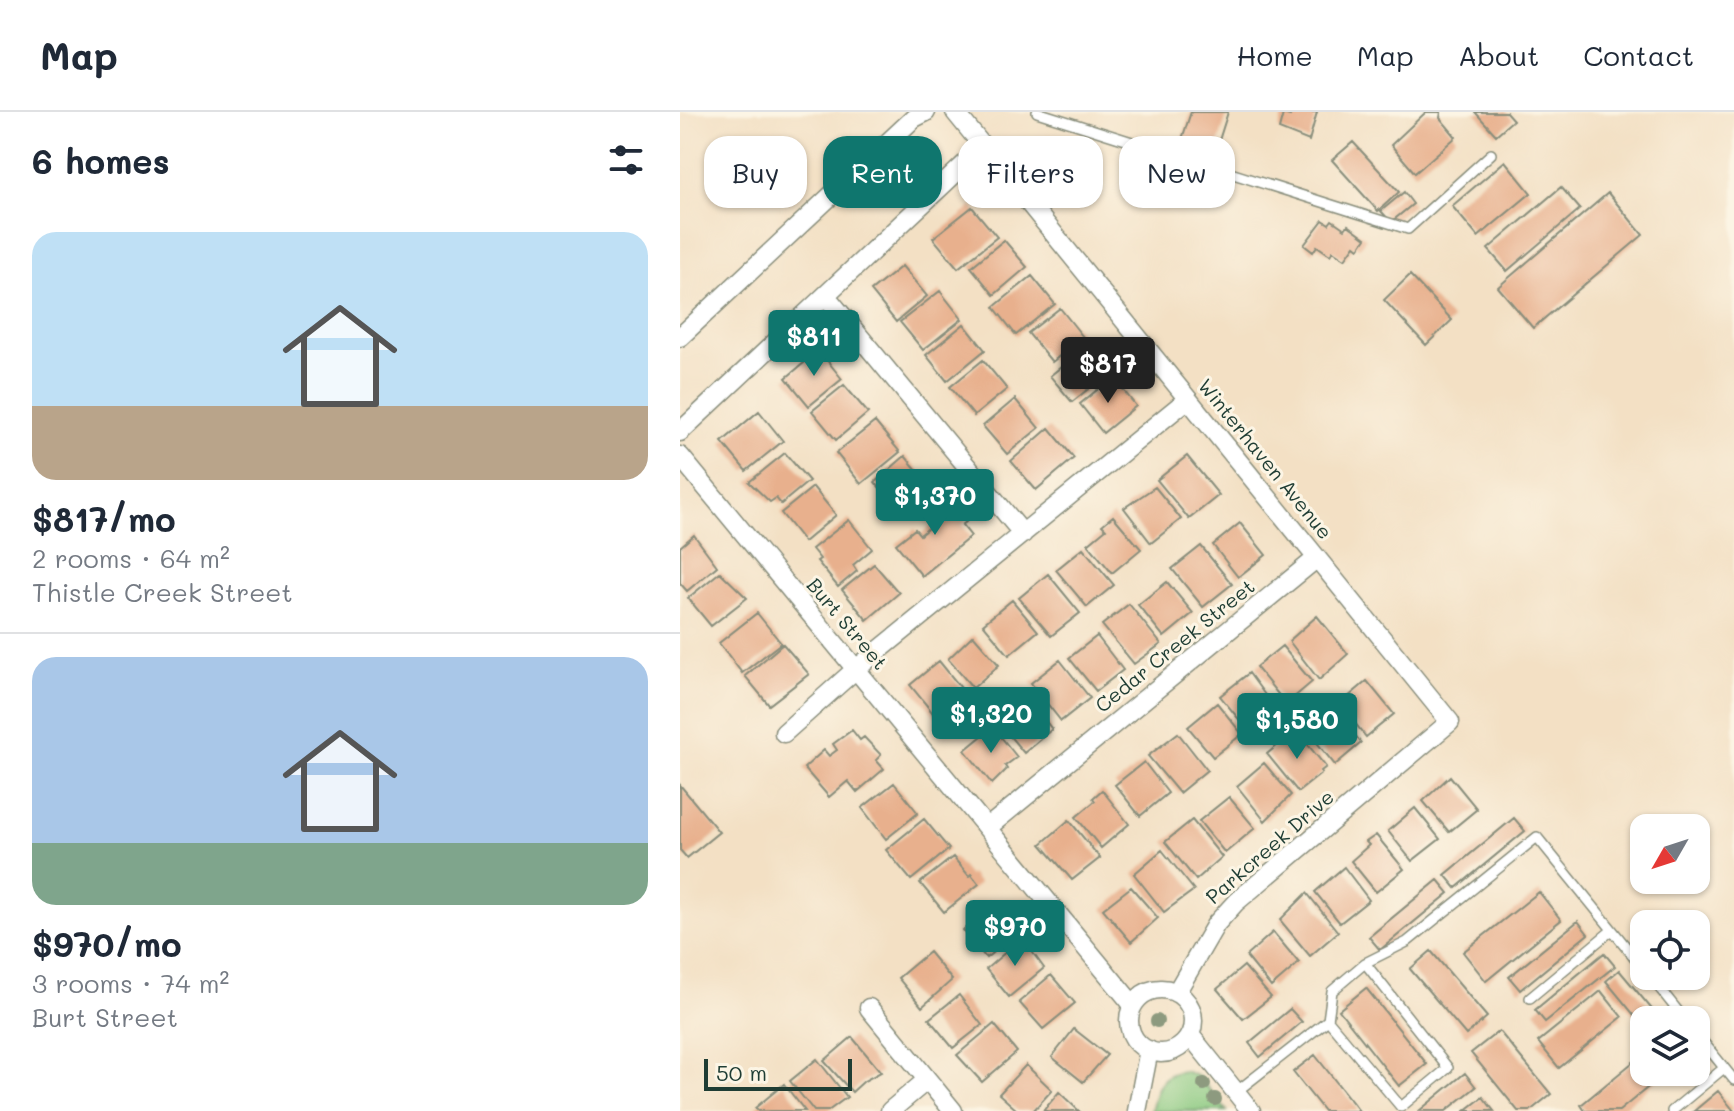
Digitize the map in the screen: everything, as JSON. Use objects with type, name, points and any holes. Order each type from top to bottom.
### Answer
[{"type":"street","points":[[680,337],[914,118],[926,112]]},
{"type":"street","name":"Winterhaven Avenue","points":[[955,112],[974,136]]},
{"type":"street","points":[[680,432],[958,171]]},
{"type":"street","name":"Winterhaven Avenue","points":[[1033,208],[1450,722]]},
{"type":"street","points":[[826,296],[1023,534]]},
{"type":"street","points":[[784,733],[856,669],[1188,399]]},
{"type":"street","name":"Burt Street","points":[[680,456],[1133,1005]]},
{"type":"street","name":"Cedar Creek Street","points":[[987,828],[1317,558]]},
{"type":"street","name":"Parkcreek Drive","points":[[1176,993],[1216,924],[1236,902],[1450,722]]},
{"type":"street","points":[[1166,989],[1176,993],[1187,1002],[1192,1012],[1190,1035],[1174,1050],[1159,1053],[1149,1050],[1136,1041],[1131,1032],[1129,1021],[1133,1005],[1151,990],[1166,989]]},
{"type":"street","points":[[869,1008],[953,1111]]},
{"type":"street","points":[[1190,1035],[1251,1111]]},
{"type":"street","points":[[1137,1111],[1149,1050]]},
{"type":"street","points":[[890,1111],[927,1080]]},
{"type":"lane","points":[[1037,112],[1408,229],[1491,154]]},
{"type":"lane","points":[[1236,1092],[1328,1020],[1332,991],[1365,963],[1407,942],[1537,837],[1630,952]]},
{"type":"lane","points":[[1530,998],[1612,930]]},
{"type":"lane","points":[[1328,1020],[1401,1107],[1448,1068],[1365,963]]},
{"type":"lane","points":[[1661,990],[1674,1006]]},
{"type":"lane","points":[[1710,1050],[1734,1080]]},
{"type":"lane","points":[[1672,1111],[1724,1068]]},
{"type":"green space","points":[[1184,1071],[1199,1077],[1227,1111],[1151,1111],[1164,1079]]},
{"type":"building","points":[[1191,112],[1228,112],[1220,136],[1183,136]]},
{"type":"building","points":[[1292,112],[1317,112],[1309,141],[1279,129],[1283,114],[1290,116]]},
{"type":"building","points":[[1426,112],[1441,112],[1440,118],[1456,137],[1415,173],[1391,145]]},
{"type":"building","points":[[1475,112],[1506,112],[1513,120],[1496,135]]},
{"type":"building","points":[[1353,142],[1399,192],[1378,211],[1332,160]]},
{"type":"building","points":[[1505,161],[1531,193],[1478,237],[1452,206]]},
{"type":"building","points":[[1561,187],[1580,209],[1507,271],[1488,249]]},
{"type":"building","points":[[1404,192],[1413,204],[1391,222],[1381,211]]},
{"type":"building","points":[[1608,193],[1643,235],[1533,328],[1498,287]]},
{"type":"building","points":[[971,208],[997,237],[958,268],[933,238]]},
{"type":"building","points":[[1323,220],[1329,224],[1332,220],[1345,229],[1348,225],[1366,238],[1359,248],[1355,245],[1345,259],[1333,251],[1330,255],[1317,246],[1313,252],[1304,245]]},
{"type":"building","points":[[1004,240],[1027,267],[994,295],[971,267]]},
{"type":"building","points":[[902,266],[927,296],[896,322],[871,291]]},
{"type":"building","points":[[1410,275],[1452,320],[1426,345],[1384,300]]},
{"type":"building","points":[[1032,276],[1055,304],[1016,335],[994,307]]},
{"type":"building","points":[[940,291],[962,319],[923,350],[900,322]]},
{"type":"building","points":[[1060,308],[1083,337],[1052,362],[1028,333]]},
{"type":"building","points":[[964,324],[985,350],[947,381],[926,355]]},
{"type":"building","points":[[1087,346],[1108,373],[1072,402],[1050,376]]},
{"type":"building","points":[[822,348],[829,357],[826,359],[842,379],[809,406],[786,378]]},
{"type":"building","points":[[983,360],[1007,389],[974,416],[950,387]]},
{"type":"building","points":[[1113,377],[1136,406],[1103,433],[1080,404]]},
{"type":"building","points":[[844,385],[868,413],[836,440],[812,411]]},
{"type":"building","points":[[1015,399],[1039,428],[1007,454],[983,426]]},
{"type":"building","points":[[759,411],[783,441],[746,471],[722,442]]},
{"type":"building","points":[[875,422],[900,452],[861,484],[836,453]]},
{"type":"building","points":[[1049,428],[1074,458],[1036,490],[1011,461]]},
{"type":"building","points":[[785,453],[809,481],[781,504],[776,498],[770,502],[749,482]]},
{"type":"building","points":[[905,456],[930,485],[899,511],[875,482]]},
{"type":"building","points":[[1187,456],[1219,495],[1189,519],[1157,480]]},
{"type":"building","points":[[813,487],[836,515],[804,542],[781,513]]},
{"type":"building","points":[[1155,487],[1181,519],[1151,543],[1124,508]]},
{"type":"building","points":[[937,497],[944,505],[949,501],[966,522],[962,525],[971,536],[922,576],[896,544],[915,529],[920,535],[932,525],[920,511]]},
{"type":"building","points":[[1113,516],[1141,549],[1112,573],[1088,544],[1106,529],[1102,525]]},
{"type":"building","points":[[849,520],[872,549],[853,565],[857,571],[838,587],[817,561],[820,559],[812,549]]},
{"type":"building","points":[[1240,523],[1266,555],[1238,577],[1213,545]]},
{"type":"building","points":[[694,535],[717,566],[687,591],[680,583],[680,547]]},
{"type":"building","points":[[1201,546],[1232,584],[1203,607],[1172,569]]},
{"type":"building","points":[[1083,548],[1114,585],[1087,607],[1056,570]]},
{"type":"building","points":[[874,564],[899,593],[867,620],[842,590]]},
{"type":"building","points":[[720,572],[747,598],[711,626],[688,598]]},
{"type":"building","points":[[1048,574],[1080,613],[1051,636],[1019,598]]},
{"type":"building","points":[[1167,582],[1193,613],[1164,637],[1138,605]]},
{"type":"building","points":[[1012,600],[1038,631],[1009,655],[983,624]]},
{"type":"building","points":[[1129,604],[1161,644],[1134,664],[1102,625]]},
{"type":"building","points":[[757,613],[781,643],[742,673],[719,643]]},
{"type":"building","points":[[1317,616],[1348,654],[1319,680],[1289,641]]},
{"type":"building","points":[[973,635],[999,665],[973,688],[948,659]]},
{"type":"building","points":[[1097,636],[1123,670],[1096,691],[1069,658]]},
{"type":"building","points":[[783,644],[809,674],[769,705],[745,676]]},
{"type":"building","points":[[1282,646],[1312,682],[1286,704],[1256,667]]},
{"type":"building","points":[[1060,660],[1090,698],[1061,721],[1031,683]]},
{"type":"building","points":[[939,661],[970,699],[941,723],[910,685]]},
{"type":"building","points":[[1249,673],[1273,706],[1246,728],[1220,696]]},
{"type":"building","points":[[1367,681],[1394,714],[1366,737],[1340,704]]},
{"type":"building","points":[[1026,697],[1052,729],[1024,753],[997,721]]},
{"type":"building","points":[[1217,703],[1242,734],[1213,757],[1188,727]]},
{"type":"building","points":[[1332,705],[1361,743],[1335,765],[1305,728]]},
{"type":"building","points":[[993,727],[1017,757],[1005,766],[1007,769],[992,784],[965,750]]},
{"type":"building","points":[[852,730],[860,740],[864,737],[881,755],[876,760],[884,769],[857,792],[848,781],[829,797],[804,768],[824,750],[829,756],[837,750],[833,744]]},
{"type":"building","points":[[1296,730],[1326,767],[1298,792],[1267,754]]},
{"type":"building","points":[[1178,733],[1207,770],[1179,793],[1148,756]]},
{"type":"building","points":[[1144,762],[1168,793],[1140,816],[1115,785]]},
{"type":"building","points":[[1264,763],[1291,795],[1265,821],[1237,786]]},
{"type":"building","points":[[1450,776],[1477,809],[1449,832],[1423,801]]},
{"type":"building","points":[[894,783],[918,813],[886,839],[862,808]]},
{"type":"building","points":[[680,785],[719,832],[687,858],[680,850]]},
{"type":"building","points":[[1102,790],[1129,824],[1101,848],[1076,817],[1095,801],[1093,798]]},
{"type":"building","points":[[1229,797],[1255,828],[1225,853],[1199,821]]},
{"type":"building","points":[[1415,808],[1440,839],[1412,861],[1388,831]]},
{"type":"building","points":[[1514,818],[1525,831],[1456,888],[1445,875]]},
{"type":"building","points":[[924,819],[949,849],[911,880],[886,850]]},
{"type":"building","points":[[1069,820],[1100,858],[1072,880],[1041,844]]},
{"type":"building","points":[[1192,820],[1222,857],[1196,880],[1165,842]]},
{"type":"building","points":[[1376,835],[1404,869],[1376,892],[1351,861]]},
{"type":"building","points":[[1162,850],[1194,890],[1164,912],[1134,874]]},
{"type":"building","points":[[953,857],[979,884],[944,912],[920,883]]},
{"type":"building","points":[[1344,867],[1369,900],[1340,923],[1315,892]]},
{"type":"building","points":[[1438,880],[1449,893],[1380,950],[1369,937]]},
{"type":"building","points":[[1131,887],[1158,918],[1131,942],[1103,909]]},
{"type":"building","points":[[1539,892],[1561,920],[1486,981],[1463,952]]},
{"type":"building","points":[[1307,893],[1338,932],[1310,956],[1280,920]]},
{"type":"building","points":[[993,902],[1018,932],[986,958],[963,930]]},
{"type":"building","points":[[1578,921],[1588,934],[1520,990],[1509,977]]},
{"type":"building","points":[[1273,932],[1299,963],[1271,987],[1246,956]]},
{"type":"building","points":[[1022,938],[1044,968],[1009,997],[986,969]]},
{"type":"building","points":[[1431,951],[1487,1017],[1466,1035],[1410,969]]},
{"type":"building","points":[[929,952],[952,980],[922,1007],[898,978]]},
{"type":"building","points":[[1604,953],[1615,966],[1545,1022],[1535,1010]]},
{"type":"building","points":[[1244,966],[1271,997],[1243,1019],[1217,989]]},
{"type":"building","points":[[1619,970],[1630,983],[1630,990],[1636,990],[1649,1006],[1630,1006],[1630,1010],[1606,981]]},
{"type":"building","points":[[1051,975],[1075,1003],[1043,1029],[1019,1002]]},
{"type":"building","points":[[1366,988],[1427,1064],[1399,1086],[1339,1010]]},
{"type":"building","points":[[1601,991],[1622,1017],[1559,1068],[1538,1042]]},
{"type":"building","points":[[959,995],[982,1025],[953,1048],[929,1019]]},
{"type":"building","points":[[1290,1009],[1302,1022],[1260,1057],[1249,1043]]},
{"type":"building","points":[[994,1024],[1017,1052],[982,1082],[957,1055]]},
{"type":"building","points":[[1074,1029],[1107,1055],[1083,1082],[1052,1057]]},
{"type":"building","points":[[1499,1031],[1551,1094],[1530,1111],[1518,1111],[1471,1053]]},
{"type":"building","points":[[852,1037],[881,1072],[852,1092],[824,1061]]},
{"type":"building","points":[[1315,1055],[1359,1111],[1324,1111],[1293,1072]]},
{"type":"building","points":[[817,1059],[847,1097],[828,1111],[814,1111],[790,1081]]},
{"type":"building","points":[[1026,1065],[1052,1090],[1033,1111],[1018,1111],[999,1094]]},
{"type":"building","points":[[1630,1065],[1630,1086],[1650,1086],[1619,1111],[1585,1111],[1581,1105]]},
{"type":"building","points":[[1465,1073],[1476,1087],[1446,1111],[1419,1111]]},
{"type":"building","points":[[784,1084],[805,1111],[758,1111],[755,1108]]},
{"type":"building","points":[[1718,1091],[1734,1111],[1694,1111]]},
{"type":"building","points":[[1059,1092],[1079,1111],[1043,1111]]},
{"type":"building","points":[[1483,1097],[1494,1111],[1465,1111]]}]
